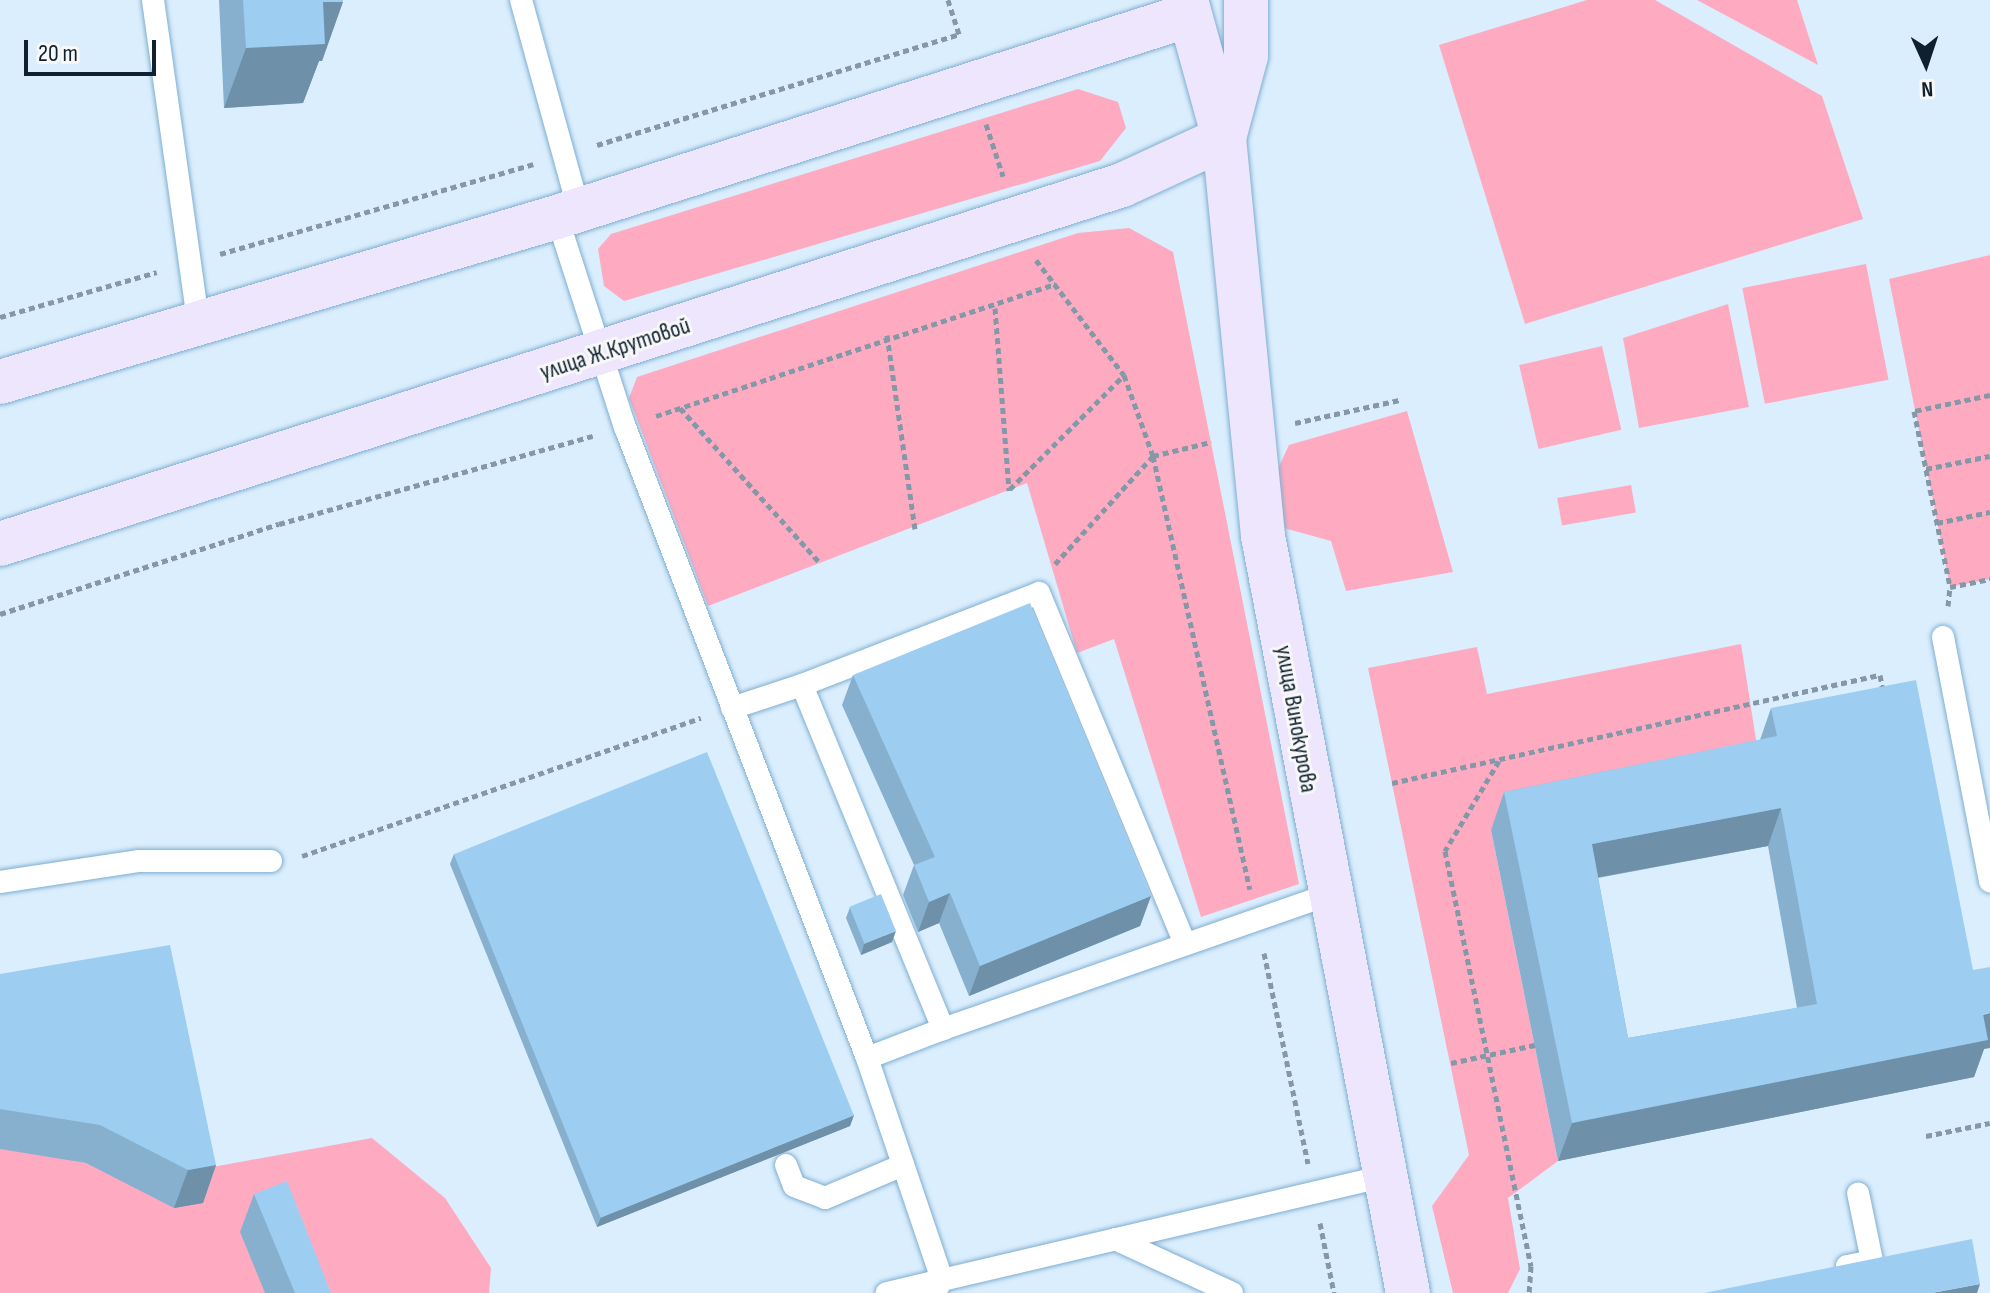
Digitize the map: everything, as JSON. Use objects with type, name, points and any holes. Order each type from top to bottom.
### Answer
[{"type":"main road","name":"улица Винокурова","points":[[1224,138],[1246,56],[1246,0]]},
{"type":"main road","name":"улица Винокурова","points":[[1187,8],[1224,138],[1250,433],[1263,536],[1382,1177],[1408,1293]]},
{"type":"main road","points":[[0,382],[568,214],[1187,8]]},
{"type":"main road","name":"улица Ж.Крутовой","points":[[0,544],[602,354],[1122,185],[1224,138]]},
{"type":"lane","points":[[153,0],[198,321]]},
{"type":"lane","points":[[521,0],[563,155],[568,214],[602,354],[625,427],[867,1058],[903,1165],[938,1287]]},
{"type":"lane","points":[[732,708],[802,685],[1039,593],[1185,943]]},
{"type":"lane","points":[[1943,637],[1990,882]]},
{"type":"lane","points":[[802,685],[943,1029]]},
{"type":"lane","points":[[0,882],[139,861],[271,861]]},
{"type":"lane","points":[[867,1058],[1185,943],[1328,895]]},
{"type":"lane","points":[[786,1165],[794,1186],[825,1198],[903,1165]]},
{"type":"lane","points":[[887,1293],[938,1287],[1115,1239],[1382,1177]]},
{"type":"lane","points":[[1825,1271],[1872,1261],[1858,1193]]},
{"type":"lane","points":[[1115,1239],[1232,1293]]},
{"type":"path","points":[[0,317],[563,155],[959,34],[948,0]]},
{"type":"path","points":[[984,118],[1007,188]]},
{"type":"path","points":[[1028,250],[1124,375],[1153,456],[1257,919],[1334,1293]]},
{"type":"path","points":[[0,614],[279,524],[625,427],[887,335],[995,308],[1056,284]]},
{"type":"path","points":[[995,308],[1009,490],[1124,375]]},
{"type":"path","points":[[887,335],[915,529]]},
{"type":"path","points":[[1990,395],[1914,411],[1950,587],[1990,579]]},
{"type":"path","points":[[1039,593],[1054,565],[1153,456],[1400,400]]},
{"type":"path","points":[[680,408],[819,562]]},
{"type":"path","points":[[1926,469],[1990,456]]},
{"type":"path","points":[[1937,523],[1990,512]]},
{"type":"path","points":[[1392,783],[1880,675],[1886,706]]},
{"type":"path","points":[[271,861],[301,856],[732,708]]},
{"type":"path","points":[[1499,760],[1445,851],[1484,1056],[1531,1266],[1529,1293]]},
{"type":"path","points":[[1451,1063],[1535,1045]]},
{"type":"path","points":[[1926,1136],[1990,1123]]},
{"type":"shaded area","points":[[1587,0],[1655,0],[1822,96],[1863,219],[1525,324],[1439,45]]},
{"type":"shaded area","points":[[1697,0],[1797,0],[1818,65]]},
{"type":"shaded area","points":[[1078,89],[1118,102],[1126,128],[1100,161],[624,301],[604,286],[598,249],[611,234]]},
{"type":"shaded area","points":[[1129,228],[1173,252],[1299,884],[1201,917],[1114,639],[1077,653],[1027,483],[708,606],[629,398],[637,377],[1078,233]]},
{"type":"shaded area","points":[[1990,255],[1990,579],[1950,587],[1889,279]]},
{"type":"shaded area","points":[[1866,264],[1889,380],[1765,404],[1742,288]]},
{"type":"shaded area","points":[[1728,304],[1749,407],[1639,428],[1623,338]]},
{"type":"shaded area","points":[[1602,346],[1621,430],[1539,449],[1519,365]]},
{"type":"shaded area","points":[[1407,411],[1453,572],[1346,591],[1331,541],[1273,525],[1269,488],[1289,445]]},
{"type":"shaded area","points":[[1631,485],[1636,513],[1562,526],[1557,498]]},
{"type":"shaded area","points":[[1741,644],[1757,746],[1491,830],[1558,1161],[1508,1198],[1520,1269],[1508,1293],[1453,1293],[1432,1206],[1469,1155],[1368,668],[1477,647],[1487,694]]},
{"type":"shaded area","points":[[372,1138],[445,1198],[491,1268],[489,1293],[0,1293],[0,1146],[86,1163],[196,1170]]},
{"type":"building","points":[[243,0],[343,2],[323,2],[325,44],[246,48]]},
{"type":"building","points":[[1030,603],[1151,896],[980,966],[950,893],[929,902],[914,865],[935,857],[853,675]]},
{"type":"building","points":[[1916,680],[1973,970],[1990,967],[1990,1013],[1983,1014],[1988,1040],[1572,1123],[1504,792],[1777,736],[1771,708]],"holes":[[[1781,808],[1817,1004],[1628,1038],[1592,844]]]},
{"type":"building","points":[[707,752],[854,1115],[601,1218],[454,854]]},
{"type":"building","points":[[881,894],[896,931],[864,944],[849,907]]},
{"type":"building","points":[[170,945],[216,1165],[188,1170],[100,1125],[0,1109],[0,974]]},
{"type":"building","points":[[287,1181],[331,1293],[295,1293],[254,1194]]},
{"type":"building","points":[[1972,1239],[1980,1284],[1932,1293],[1704,1293]]}]
